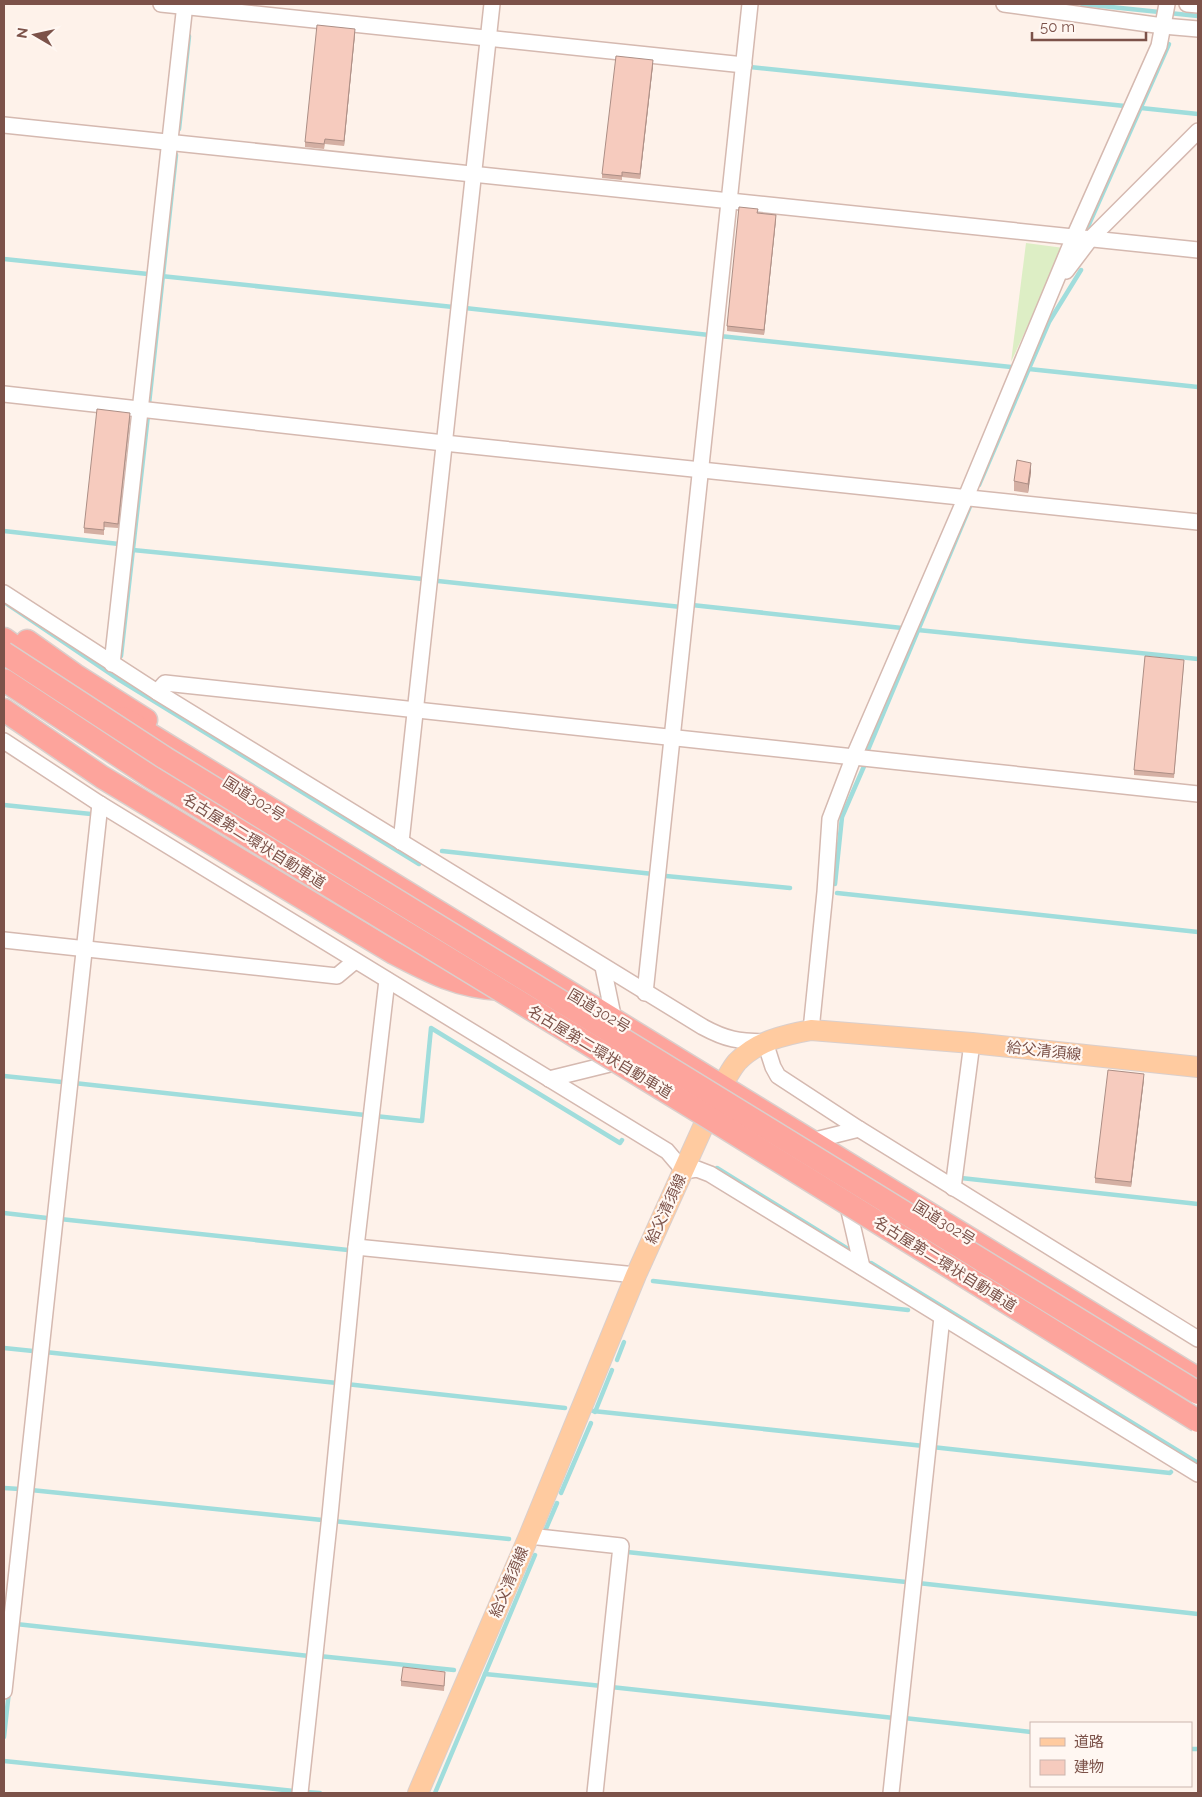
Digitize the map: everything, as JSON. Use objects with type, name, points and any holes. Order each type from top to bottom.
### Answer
[{"type":"highway","points":[[4,625],[75,675],[261,792],[377,874]]},
{"type":"highway","name":"国道302号","points":[[4,639],[68,685],[1198,1379]]},
{"type":"highway","name":"名古屋第二環状自動車道","points":[[4,653],[166,758],[1198,1393]]},
{"type":"highway","name":"名古屋第二環状自動車道","points":[[4,680],[151,777],[729,1130],[1198,1421]]},
{"type":"highway","points":[[4,710],[102,777],[394,953],[456,982],[488,988],[566,991]]},
{"type":"main road","name":"給父清須線","points":[[418,1793],[529,1536],[636,1275],[722,1085],[736,1063],[750,1051],[765,1042],[787,1034],[812,1030],[972,1043],[1198,1067]]},
{"type":"street","points":[[161,4],[185,5],[744,65]]},
{"type":"street","points":[[401,842],[492,4]]},
{"type":"street","points":[[645,993],[750,4]]},
{"type":"street","points":[[1004,4],[1165,13],[1198,29]]},
{"type":"street","points":[[1187,4],[1198,5]]},
{"type":"street","points":[[112,664],[185,5]]},
{"type":"street","points":[[812,1030],[830,819],[854,756],[966,497],[1074,237],[1159,46],[1165,13]]},
{"type":"street","points":[[4,125],[1198,250]]},
{"type":"street","points":[[1053,288],[1091,238],[1198,130]]},
{"type":"street","points":[[4,394],[444,443],[1198,522]]},
{"type":"street","points":[[4,593],[112,664],[645,993],[721,1037],[739,1041],[765,1042],[778,1076],[953,1188],[1198,1339]]},
{"type":"street","points":[[157,692],[165,683],[1198,794]]},
{"type":"street","points":[[4,742],[100,804],[354,961],[666,1151],[684,1170],[698,1169],[710,1174],[1198,1474]]},
{"type":"street","points":[[4,1691],[100,804]]},
{"type":"street","points":[[4,940],[338,976],[354,961]]},
{"type":"street","points":[[603,967],[614,1020]]},
{"type":"street","points":[[300,1793],[356,1247],[387,980]]},
{"type":"street","points":[[953,1188],[972,1043]]},
{"type":"street","points":[[549,1079],[665,1050]]},
{"type":"street","points":[[811,1141],[859,1129]]},
{"type":"street","points":[[836,1156],[862,1267]]},
{"type":"street","points":[[356,1247],[636,1275]]},
{"type":"street","points":[[891,1793],[942,1317]]},
{"type":"street","points":[[529,1536],[621,1546],[595,1793]]},
{"type":"green space","points":[[1026,243],[1064,248],[1011,362]]},
{"type":"building","points":[[317,25],[355,29],[344,141],[325,139],[324,144],[305,142]]},
{"type":"building","points":[[616,56],[653,60],[640,174],[622,172],[622,176],[602,174]]},
{"type":"building","points":[[739,207],[758,209],[757,213],[776,215],[764,330],[727,326]]},
{"type":"building","points":[[97,409],[130,413],[118,524],[104,522],[104,530],[84,528]]},
{"type":"building","points":[[1017,460],[1031,463],[1028,484],[1014,481]]},
{"type":"building","points":[[1145,656],[1184,660],[1174,774],[1134,770]]},
{"type":"building","points":[[1108,1070],[1144,1074],[1131,1182],[1095,1178]]},
{"type":"building","points":[[403,1667],[445,1672],[444,1686],[401,1681]]},
{"type":"waterway","points":[[1082,4],[1198,16]]},
{"type":"waterway","points":[[179,129],[189,36]]},
{"type":"waterway","points":[[1086,231],[1169,44]]},
{"type":"waterway","points":[[750,67],[1125,106]]},
{"type":"waterway","points":[[1141,108],[1198,114]]},
{"type":"waterway","points":[[149,404],[176,155]]},
{"type":"waterway","points":[[4,259],[148,274]]},
{"type":"waterway","points":[[979,485],[1049,322],[1081,270]]},
{"type":"waterway","points":[[161,276],[453,307]]},
{"type":"waterway","points":[[465,308],[709,335]]},
{"type":"waterway","points":[[720,336],[1011,367]]},
{"type":"waterway","points":[[1029,369],[1198,387]]},
{"type":"waterway","points":[[121,656],[148,415]]},
{"type":"waterway","points":[[868,750],[971,504],[973,504]]},
{"type":"waterway","points":[[4,531],[119,544]]},
{"type":"waterway","points":[[133,550],[423,579]]},
{"type":"waterway","points":[[438,581],[681,607]]},
{"type":"waterway","points":[[4,602],[118,679],[419,864]]},
{"type":"waterway","points":[[692,605],[902,628]]},
{"type":"waterway","points":[[918,630],[1198,659]]},
{"type":"waterway","points":[[835,884],[842,817],[865,764],[868,764]]},
{"type":"waterway","points":[[4,805],[91,814]]},
{"type":"waterway","points":[[442,851],[653,874]]},
{"type":"waterway","points":[[666,876],[790,888]]},
{"type":"waterway","points":[[837,893],[1198,932]]},
{"type":"waterway","points":[[375,1116],[422,1121],[431,1028],[620,1143],[622,1140]]},
{"type":"waterway","points":[[4,1076],[62,1082]]},
{"type":"waterway","points":[[74,1083],[365,1115]]},
{"type":"waterway","points":[[717,1168],[848,1249]]},
{"type":"waterway","points":[[961,1178],[1198,1204]]},
{"type":"waterway","points":[[4,1213],[47,1218]]},
{"type":"waterway","points":[[60,1219],[348,1250]]},
{"type":"waterway","points":[[871,1263],[1198,1463]]},
{"type":"waterway","points":[[653,1281],[908,1310]]},
{"type":"waterway","points":[[617,1360],[624,1342]]},
{"type":"waterway","points":[[4,1348],[33,1351]]},
{"type":"waterway","points":[[45,1352],[337,1383]]},
{"type":"waterway","points":[[595,1412],[612,1370]]},
{"type":"waterway","points":[[346,1384],[565,1408]]},
{"type":"waterway","points":[[593,1411],[924,1446]]},
{"type":"waterway","points":[[561,1493],[591,1423]]},
{"type":"waterway","points":[[932,1447],[1171,1472]]},
{"type":"waterway","points":[[4,1488],[20,1489]]},
{"type":"waterway","points":[[30,1492],[31,1490],[322,1520]]},
{"type":"waterway","points":[[545,1531],[557,1503]]},
{"type":"waterway","points":[[333,1521],[509,1539]]},
{"type":"waterway","points":[[627,1552],[906,1582]]},
{"type":"waterway","points":[[435,1793],[535,1555]]},
{"type":"waterway","points":[[918,1586],[918,1583],[1198,1614]]},
{"type":"waterway","points":[[16,1624],[309,1656]]},
{"type":"waterway","points":[[319,1656],[454,1670]]},
{"type":"waterway","points":[[485,1674],[602,1686]]},
{"type":"waterway","points":[[611,1687],[894,1718]]},
{"type":"waterway","points":[[4,1737],[9,1691]]},
{"type":"waterway","points":[[904,1718],[1030,1732]]},
{"type":"waterway","points":[[1192,1749],[1197,1749]]},
{"type":"waterway","points":[[4,1761],[294,1791]]},
{"type":"waterway","points":[[305,1792],[320,1793]]}]
